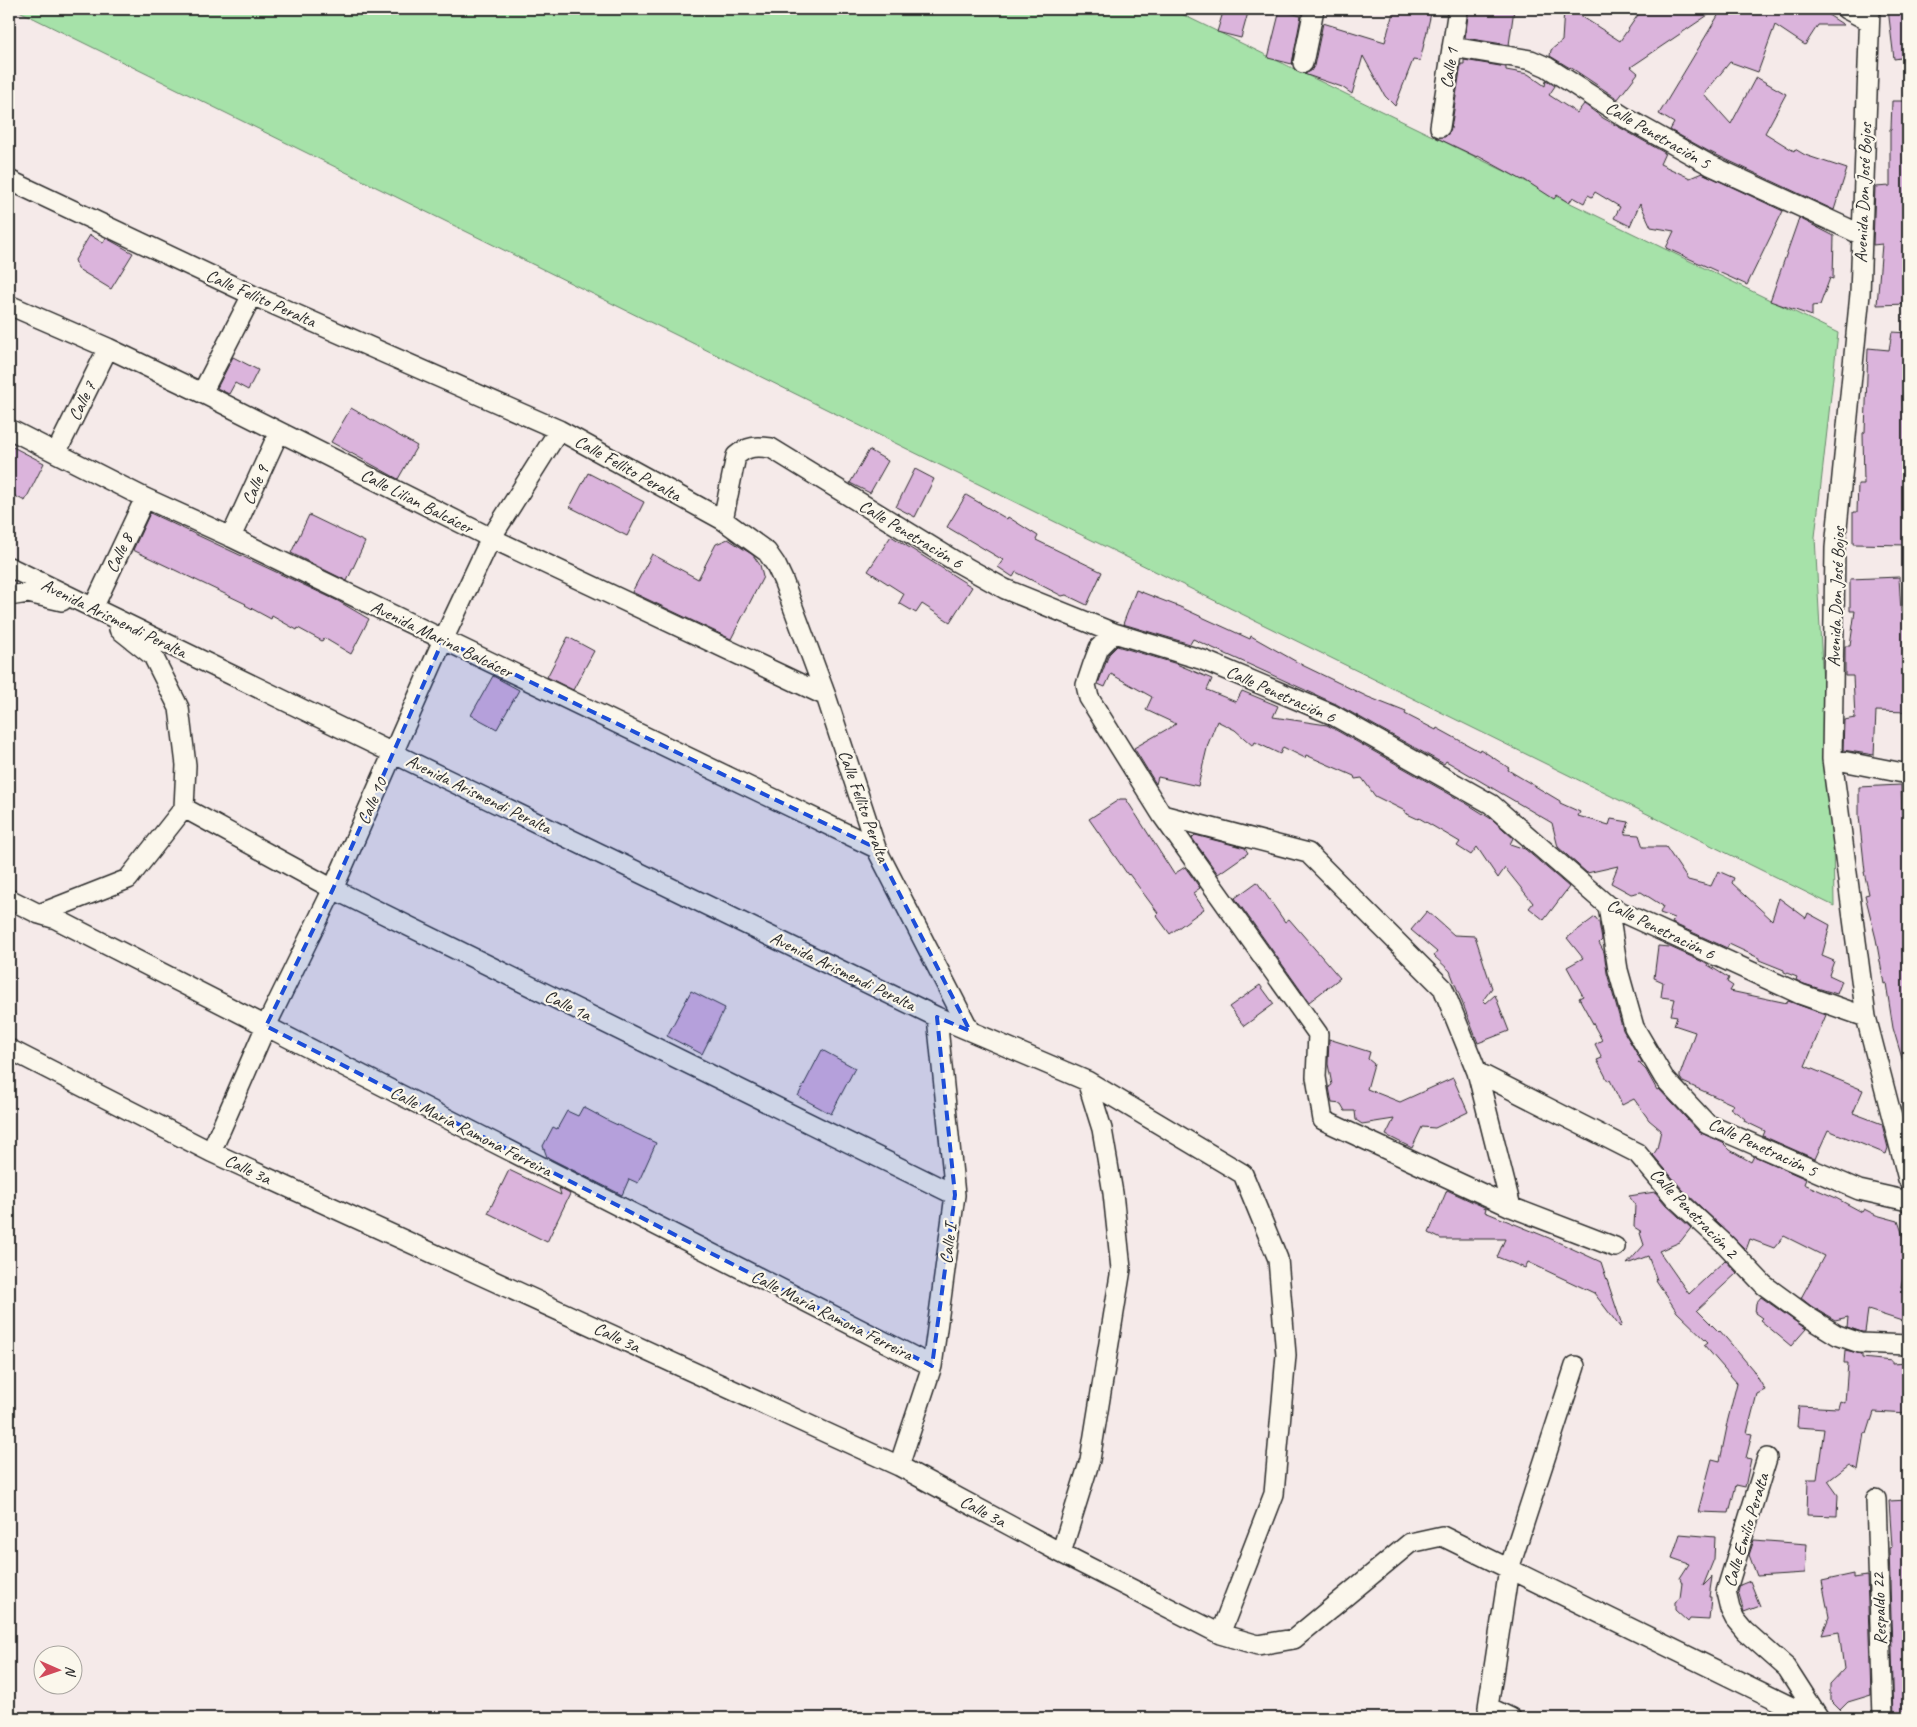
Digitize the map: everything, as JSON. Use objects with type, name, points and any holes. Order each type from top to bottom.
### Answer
[{"type":"street","points":[[1303,63],[1314,9]]},
{"type":"street","name":"Calle 1","points":[[1440,127],[1458,9]]},
{"type":"street","points":[[1846,9],[1870,15]]},
{"type":"street","name":"Avenida Don José Bojos","points":[[1870,15],[1860,294],[1835,548],[1832,759],[1866,1017],[1908,1179]]},
{"type":"street","name":"Calle Penetración 5","points":[[1452,47],[1530,60],[1547,67],[1626,118],[1710,165],[1862,235]]},
{"type":"street","name":"Calle Fellito Peralta","points":[[9,180],[252,295],[559,430],[723,520],[766,552],[776,565],[826,696],[876,848],[970,1031]]},
{"type":"street","points":[[202,393],[252,295]]},
{"type":"street","name":"Calle Lilian Balcácer","points":[[9,305],[108,348],[491,538],[826,696]]},
{"type":"street","name":"Calle 7","points":[[56,453],[108,348]]},
{"type":"street","name":"Avenida Marina Balcácer","points":[[9,429],[145,498],[231,537],[876,848]]},
{"type":"street","name":"Calle 10","points":[[211,1152],[266,1026],[333,889],[443,640],[491,538],[559,430]]},
{"type":"street","name":"Calle 9","points":[[231,537],[279,432]]},
{"type":"street","name":"Calle Penetración 6","points":[[723,520],[736,456],[744,449],[757,446],[771,448],[955,561],[1005,589],[1114,633],[1203,660],[1331,714],[1491,804],[1608,906],[1800,994],[1866,1017]]},
{"type":"street","name":"Calle 8","points":[[93,608],[145,498]]},
{"type":"street","name":"Avenida Arismendi Peralta","points":[[9,567],[937,1017],[1087,1081],[1243,1174],[1278,1259],[1286,1354],[1274,1494],[1220,1634]]},
{"type":"street","points":[[9,596],[28,593],[93,608],[153,656],[179,708],[186,765],[184,808],[128,879],[39,914]]},
{"type":"street","points":[[1114,633],[1099,648],[1086,685],[1089,698],[1162,815],[1318,1034],[1316,1077],[1324,1120],[1511,1206],[1615,1247]]},
{"type":"street","points":[[1832,759],[1908,774]]},
{"type":"street","name":"Calle 1a","points":[[184,808],[333,889],[954,1195]]},
{"type":"street","points":[[1162,815],[1308,853],[1443,988],[1477,1072],[1511,1206]]},
{"type":"street","name":"Calle María Ramona Ferreira","points":[[9,899],[39,914],[56,919],[932,1366]]},
{"type":"street","name":"Calle Penetración 5","points":[[1608,906],[1618,970],[1634,1027],[1664,1078],[1707,1124],[1859,1190],[1908,1201]]},
{"type":"street","name":"Calle I","points":[[899,1466],[932,1366],[954,1195],[937,1017]]},
{"type":"street","name":"Calle 3a","points":[[9,1049],[211,1152],[899,1466],[1061,1553],[1220,1634],[1258,1645],[1294,1639],[1410,1543],[1442,1536],[1814,1718]]},
{"type":"street","name":"Calle Penetración 2","points":[[1477,1072],[1637,1153],[1674,1197],[1726,1245],[1764,1285],[1805,1315],[1837,1335],[1860,1343],[1908,1345]]},
{"type":"street","points":[[1061,1553],[1090,1460],[1121,1269],[1113,1193],[1102,1129],[1087,1081]]},
{"type":"street","points":[[1511,1718],[1488,1707],[1509,1569],[1575,1366]]},
{"type":"street","name":"Calle Emilio Peralta","points":[[1767,1458],[1726,1592],[1735,1620],[1787,1668],[1819,1718]]},
{"type":"street","name":"Respaldo 22","points":[[1876,1499],[1883,1718]]},
{"type":"highlighted area","points":[[443,640],[876,848],[970,1031],[937,1017],[955,1195],[932,1366],[266,1026],[333,889]]},
{"type":"green space","points":[[15,9],[1171,9],[1838,333],[1815,537],[1826,739],[1832,759],[1834,906]]},
{"type":"building","points":[[1224,9],[1249,9],[1241,38],[1217,32]]},
{"type":"building","points":[[1394,9],[1432,9],[1420,61],[1413,60],[1395,106],[1385,96],[1363,56],[1352,94],[1342,87],[1304,74],[1311,71],[1314,66],[1323,23],[1385,42]]},
{"type":"building","points":[[1469,9],[1514,9],[1509,45],[1465,38]]},
{"type":"building","points":[[1564,9],[1570,9],[1620,41],[1642,9],[1717,9],[1631,67],[1638,73],[1618,99],[1550,56],[1551,50],[1562,41]]},
{"type":"building","points":[[1722,9],[1819,9],[1844,25],[1818,25],[1805,45],[1775,25],[1758,72],[1730,62],[1704,94],[1731,124],[1756,77],[1786,94],[1765,133],[1794,151],[1795,149],[1805,155],[1847,169],[1834,210],[1708,151],[1670,130],[1674,123],[1659,114]]},
{"type":"building","points":[[1888,9],[1908,9],[1908,57],[1894,59]]},
{"type":"building","points":[[1280,10],[1301,16],[1292,64],[1268,58]]},
{"type":"building","points":[[1464,60],[1506,67],[1506,70],[1528,74],[1545,86],[1546,80],[1555,86],[1549,95],[1577,113],[1584,104],[1603,118],[1665,153],[1660,164],[1690,178],[1702,173],[1783,211],[1747,285],[1666,248],[1674,231],[1651,227],[1640,203],[1630,226],[1614,218],[1620,207],[1595,192],[1592,197],[1588,195],[1584,203],[1573,197],[1569,203],[1557,195],[1554,199],[1523,179],[1435,137],[1445,137],[1451,129],[1461,64],[1464,64]]},
{"type":"building","points":[[1892,101],[1908,101],[1908,304],[1877,305],[1882,244],[1873,245],[1875,187],[1890,186]]},
{"type":"building","points":[[1799,218],[1834,236],[1833,279],[1830,278],[1820,305],[1812,306],[1812,316],[1770,301]]},
{"type":"building","points":[[90,235],[103,243],[106,238],[133,253],[111,289],[78,269],[75,260]]},
{"type":"building","points":[[1892,332],[1908,333],[1908,545],[1853,544],[1853,512],[1857,512],[1858,484],[1864,484],[1863,433],[1865,432],[1868,348],[1889,350]]},
{"type":"building","points":[[233,357],[258,370],[248,390],[235,383],[229,394],[217,388]]},
{"type":"building","points":[[351,408],[417,446],[398,479],[331,442]]},
{"type":"building","points":[[9,445],[44,463],[25,501],[9,493]]},
{"type":"building","points":[[869,450],[888,461],[870,493],[850,483]]},
{"type":"building","points":[[915,469],[934,479],[915,517],[896,507]]},
{"type":"building","points":[[588,473],[644,502],[627,536],[570,507]]},
{"type":"building","points":[[966,495],[1007,519],[1008,517],[1038,536],[1036,540],[1102,572],[1087,605],[1066,595],[1062,596],[1016,572],[1013,577],[998,567],[1003,560],[947,527]]},
{"type":"building","points":[[150,513],[338,601],[369,619],[351,654],[324,638],[322,641],[272,616],[271,619],[246,604],[133,550]]},
{"type":"building","points":[[309,515],[365,542],[347,581],[291,553]]},
{"type":"building","points":[[891,536],[972,587],[950,622],[922,604],[916,613],[899,603],[904,594],[868,571]]},
{"type":"building","points":[[728,539],[753,555],[760,565],[763,577],[731,639],[632,592],[652,554],[698,579],[716,544]]},
{"type":"building","points":[[1899,577],[1901,612],[1908,612],[1908,712],[1876,711],[1874,755],[1843,750],[1844,720],[1855,718],[1853,676],[1845,676],[1845,646],[1850,646],[1855,611],[1850,611],[1850,579]]},
{"type":"building","points":[[1136,590],[1180,607],[1250,639],[1251,636],[1304,666],[1368,697],[1406,712],[1405,714],[1436,730],[1437,728],[1479,751],[1480,749],[1509,768],[1508,770],[1560,801],[1560,803],[1580,812],[1578,816],[1609,825],[1611,819],[1629,822],[1625,834],[1639,835],[1643,847],[1666,847],[1688,880],[1711,886],[1718,871],[1734,878],[1732,883],[1772,920],[1779,898],[1806,918],[1808,913],[1830,925],[1822,956],[1834,961],[1829,975],[1842,981],[1837,994],[1804,984],[1796,980],[1797,977],[1784,972],[1784,970],[1759,960],[1759,958],[1729,944],[1727,948],[1672,923],[1674,918],[1660,913],[1663,906],[1641,892],[1631,894],[1611,883],[1618,866],[1587,873],[1558,847],[1552,823],[1446,761],[1444,764],[1336,704],[1193,639],[1190,644],[1123,624]]},
{"type":"building","points":[[568,637],[594,651],[573,690],[547,677]]},
{"type":"building","points":[[1117,646],[1174,663],[1212,679],[1207,690],[1236,702],[1242,691],[1278,706],[1273,717],[1327,725],[1493,820],[1513,838],[1510,844],[1525,849],[1569,887],[1544,920],[1529,908],[1533,903],[1505,868],[1498,878],[1477,847],[1471,855],[1457,846],[1460,842],[1419,818],[1405,813],[1405,811],[1375,796],[1362,778],[1355,779],[1354,776],[1306,755],[1305,758],[1283,747],[1280,754],[1255,742],[1253,746],[1235,730],[1217,721],[1208,744],[1198,786],[1158,777],[1156,784],[1134,748],[1176,724],[1146,710],[1152,697],[1111,674],[1105,687],[1098,684],[1109,654]]},
{"type":"building","points":[[493,676],[519,690],[497,729],[471,715]]},
{"type":"building","points":[[1901,785],[1902,815],[1904,815],[1908,850],[1908,1064],[1904,1065],[1893,1028],[1886,983],[1884,984],[1876,939],[1865,895],[1869,894],[1864,872],[1859,816],[1859,787]]},
{"type":"building","points":[[1120,799],[1126,799],[1174,874],[1185,867],[1200,888],[1193,893],[1204,909],[1170,934],[1156,915],[1158,913],[1128,875],[1089,819]]},
{"type":"building","points":[[1195,835],[1245,848],[1248,853],[1218,874],[1192,838]]},
{"type":"building","points":[[1257,882],[1285,922],[1289,919],[1340,978],[1309,1002],[1235,898]]},
{"type":"building","points":[[1427,911],[1454,935],[1475,936],[1492,988],[1483,1000],[1486,1003],[1495,995],[1509,1031],[1478,1043],[1450,971],[1434,956],[1437,952],[1411,930]]},
{"type":"building","points":[[1595,917],[1599,922],[1602,940],[1599,943],[1604,952],[1607,973],[1623,1030],[1643,1064],[1638,1062],[1646,1070],[1657,1090],[1659,1089],[1699,1132],[1723,1143],[1730,1150],[1751,1162],[1754,1156],[1806,1179],[1804,1184],[1862,1212],[1864,1209],[1876,1215],[1898,1221],[1904,1238],[1902,1257],[1907,1258],[1901,1287],[1908,1287],[1908,1323],[1868,1310],[1865,1332],[1862,1332],[1847,1327],[1848,1317],[1835,1320],[1811,1306],[1801,1298],[1824,1256],[1784,1236],[1774,1248],[1750,1239],[1746,1250],[1682,1189],[1653,1155],[1657,1149],[1661,1130],[1649,1120],[1634,1099],[1622,1105],[1610,1080],[1608,1081],[1597,1060],[1602,1058],[1595,1044],[1602,1040],[1579,998],[1583,996],[1567,967],[1583,958],[1567,938]]},
{"type":"building","points":[[1658,946],[1670,947],[1703,962],[1729,978],[1727,982],[1733,986],[1730,991],[1787,1003],[1788,1001],[1826,1015],[1805,1066],[1863,1090],[1853,1113],[1882,1124],[1888,1148],[1886,1154],[1828,1130],[1815,1159],[1763,1136],[1765,1131],[1744,1121],[1745,1119],[1730,1108],[1734,1105],[1683,1082],[1680,1075],[1695,1032],[1674,1025],[1677,1016],[1671,1015],[1675,999],[1661,997],[1663,982],[1654,978]]},
{"type":"building","points":[[1260,985],[1274,1004],[1244,1026],[1229,1007]]},
{"type":"building","points":[[691,991],[725,1008],[702,1054],[667,1036]]},
{"type":"building","points":[[1329,1039],[1370,1052],[1368,1059],[1374,1064],[1367,1089],[1400,1102],[1453,1078],[1468,1112],[1435,1128],[1422,1127],[1412,1148],[1386,1135],[1394,1119],[1362,1124],[1356,1120],[1355,1111],[1345,1111],[1341,1104],[1332,1103],[1329,1087],[1332,1085],[1328,1064]]},
{"type":"building","points":[[822,1050],[855,1068],[831,1114],[798,1096]]},
{"type":"building","points":[[583,1107],[656,1143],[638,1183],[629,1179],[622,1195],[547,1157],[543,1146],[553,1127],[557,1129],[567,1111],[578,1116]]},
{"type":"building","points":[[509,1170],[561,1195],[559,1188],[570,1194],[547,1242],[488,1213]]},
{"type":"building","points":[[1447,1190],[1486,1208],[1485,1212],[1601,1262],[1622,1325],[1620,1327],[1594,1293],[1528,1262],[1525,1268],[1497,1257],[1505,1239],[1441,1239],[1429,1233]]},
{"type":"building","points":[[1655,1192],[1691,1228],[1680,1242],[1659,1251],[1689,1294],[1725,1260],[1737,1273],[1697,1310],[1720,1331],[1738,1352],[1753,1370],[1765,1390],[1757,1394],[1747,1433],[1752,1434],[1746,1458],[1751,1459],[1745,1487],[1736,1485],[1729,1513],[1698,1512],[1712,1459],[1720,1461],[1737,1383],[1704,1345],[1708,1342],[1677,1312],[1656,1280],[1648,1256],[1627,1264],[1644,1245],[1640,1233],[1642,1232],[1634,1227],[1635,1205],[1629,1196]]},
{"type":"building","points":[[1761,1297],[1806,1329],[1791,1346],[1760,1320],[1762,1318],[1755,1313],[1756,1303]]},
{"type":"building","points":[[1845,1350],[1862,1354],[1862,1358],[1892,1361],[1892,1364],[1908,1363],[1908,1414],[1874,1412],[1867,1434],[1864,1433],[1858,1470],[1849,1465],[1828,1481],[1838,1495],[1837,1516],[1807,1515],[1808,1479],[1817,1479],[1824,1429],[1797,1427],[1799,1406],[1838,1408],[1840,1401],[1845,1403],[1848,1363],[1844,1363]]},
{"type":"building","points":[[1908,1500],[1908,1718],[1894,1718],[1889,1548],[1892,1547],[1889,1501]]},
{"type":"building","points":[[1680,1534],[1715,1537],[1714,1559],[1703,1586],[1712,1577],[1709,1597],[1711,1597],[1709,1620],[1690,1619],[1688,1622],[1675,1610],[1675,1602],[1680,1598],[1682,1583],[1680,1578],[1689,1564],[1672,1558]]},
{"type":"building","points":[[1754,1540],[1807,1544],[1805,1573],[1757,1576],[1749,1555]]},
{"type":"building","points":[[1854,1574],[1854,1578],[1867,1576],[1871,1695],[1848,1702],[1840,1710],[1830,1700],[1830,1684],[1844,1669],[1839,1632],[1822,1635],[1829,1617],[1822,1581]]},
{"type":"building","points":[[1750,1581],[1760,1606],[1744,1612],[1738,1592],[1740,1585]]}]
